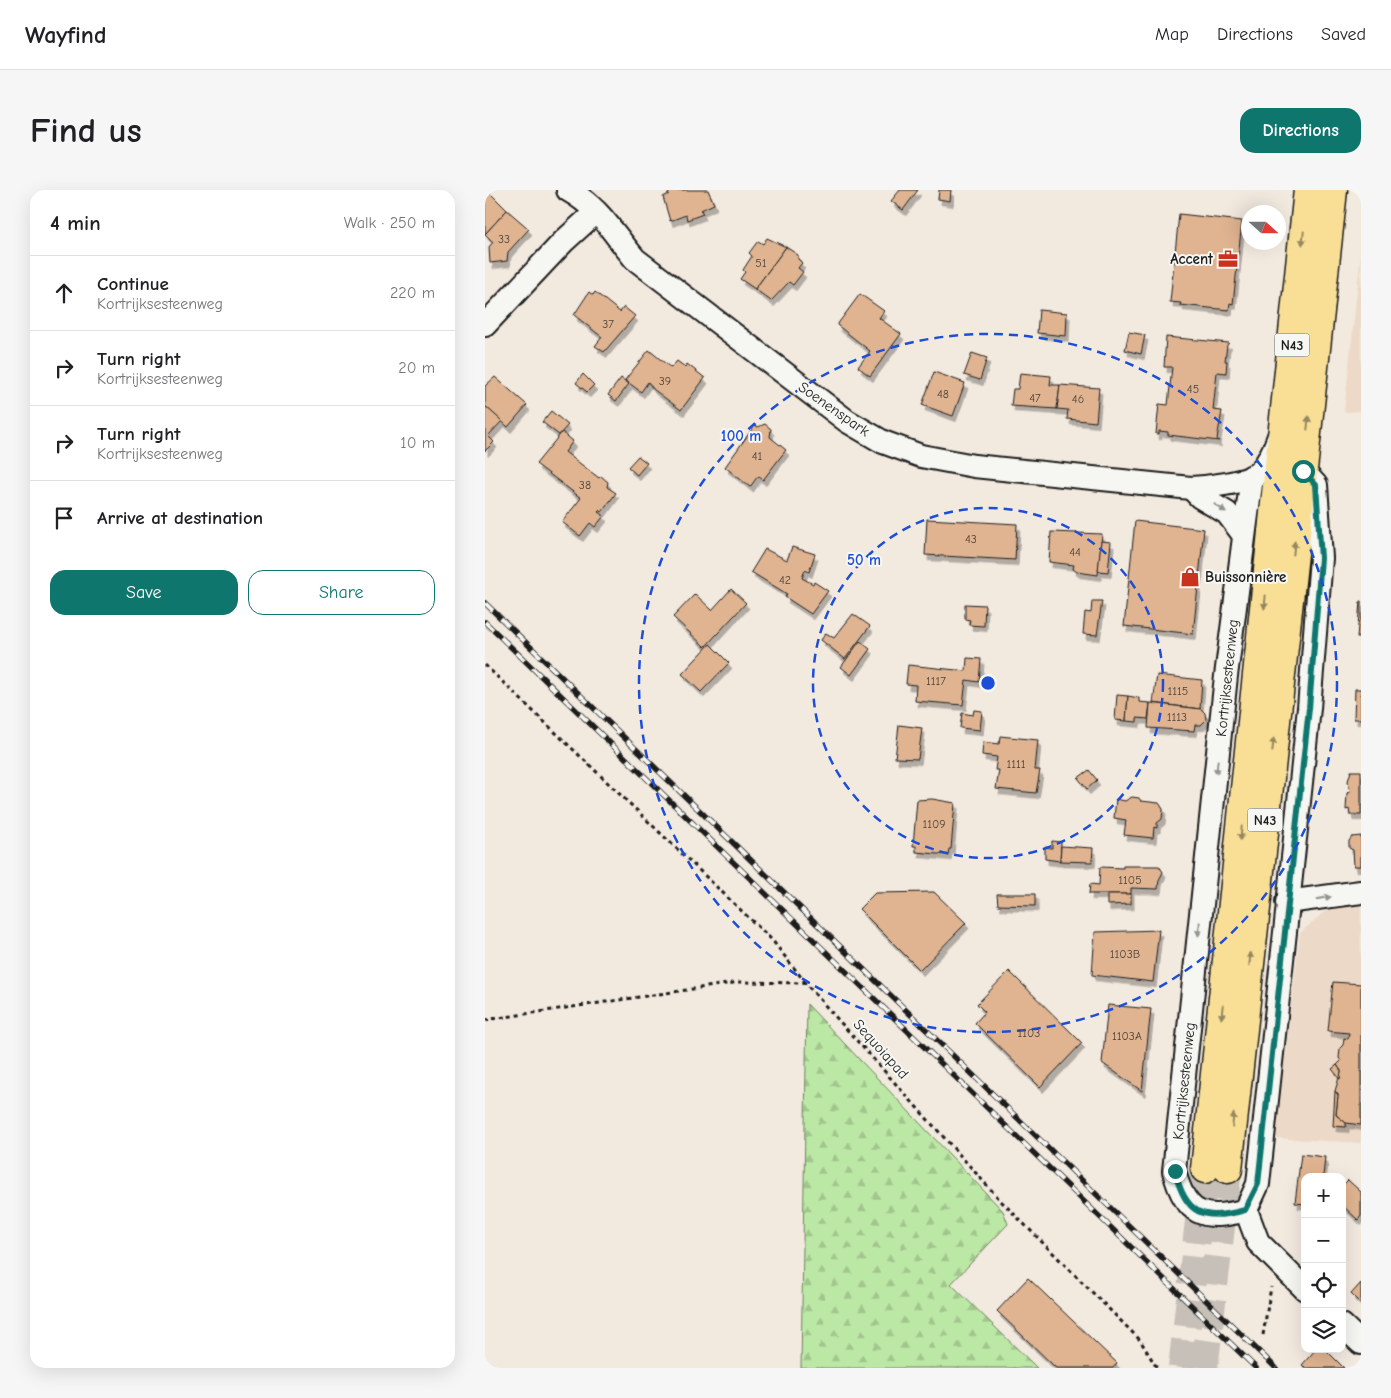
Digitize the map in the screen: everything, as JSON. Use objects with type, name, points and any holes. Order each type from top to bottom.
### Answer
[{"type":"main road","name":"Kortrijksesteenweg","points":[[1309,190],[1284,421],[1216,1169],[1309,478],[1333,190]]},
{"type":"street","name":"Soenenspark","points":[[485,325],[565,241],[584,197],[607,222],[617,239],[635,259],[847,421],[883,442],[921,456],[974,466],[1191,488],[1219,485],[1252,476]]},
{"type":"street","points":[[1252,476],[1257,474],[1274,449],[1284,421]]},
{"type":"street","name":"Kortrijksesteenweg","points":[[1252,476],[1226,676],[1175,1171],[1179,1192],[1186,1203],[1196,1211],[1212,1215],[1232,1214],[1245,1210],[1258,1184],[1309,708],[1321,558],[1309,478]]},
{"type":"street","points":[[1191,488],[1200,497],[1227,513],[1243,534]]},
{"type":"street","points":[[1287,902],[1361,892]]},
{"type":"street","points":[[1245,1210],[1258,1242],[1301,1285]]},
{"type":"street","points":[[1346,1329],[1361,1343]]},
{"type":"path","name":"Sequoiapad","points":[[485,665],[772,940],[805,983],[1002,1202],[1140,1340],[1157,1368]]},
{"type":"path","points":[[485,1020],[740,982],[805,983]]},
{"type":"path","points":[[1263,1334],[1268,1297]]},
{"type":"shaded area","points":[[1361,254],[1361,411],[1344,412]]},
{"type":"shaded area","points":[[1361,902],[1361,1143],[1275,1138],[1300,933],[1329,908]]},
{"type":"green space","points":[[807,1004],[1003,1211],[1008,1224],[951,1284],[1037,1368],[801,1368]]},
{"type":"building","points":[[667,190],[708,190],[714,204],[701,210],[703,214],[687,220],[686,215],[670,221],[663,197],[669,194]]},
{"type":"building","points":[[900,190],[918,190],[903,210],[891,201]]},
{"type":"building","points":[[939,190],[951,190],[950,201],[938,199]]},
{"type":"building","points":[[488,191],[507,210],[485,234],[485,193]]},
{"type":"building","points":[[507,210],[529,229],[508,252],[507,261],[490,263],[489,247],[493,242],[485,234]]},
{"type":"building","points":[[1179,214],[1241,221],[1233,304],[1230,303],[1229,310],[1180,305],[1181,303],[1170,302]]},
{"type":"building","points":[[767,238],[786,247],[755,289],[740,279],[745,272],[743,270],[752,256],[749,253],[758,241],[763,244]]},
{"type":"building","points":[[786,247],[798,255],[798,259],[802,263],[798,268],[803,272],[793,285],[789,282],[771,301],[755,289]]},
{"type":"building","points":[[589,292],[593,295],[595,292],[620,312],[624,307],[635,316],[604,352],[595,346],[602,337],[574,315]]},
{"type":"building","points":[[860,294],[884,311],[879,318],[901,334],[870,376],[858,367],[870,351],[837,325]]},
{"type":"building","points":[[1039,310],[1067,313],[1066,336],[1037,333]]},
{"type":"building","points":[[1129,332],[1145,335],[1141,354],[1125,350]]},
{"type":"building","points":[[1166,337],[1229,343],[1227,345],[1225,361],[1227,361],[1226,373],[1217,372],[1213,410],[1222,411],[1217,439],[1219,441],[1168,435],[1168,432],[1159,431],[1159,434],[1156,434],[1159,404],[1168,405],[1172,367],[1164,367]]},
{"type":"building","points":[[649,350],[671,368],[677,361],[685,367],[687,364],[705,378],[681,410],[653,389],[648,382],[641,392],[625,380]]},
{"type":"building","points":[[972,353],[987,358],[980,380],[964,375]]},
{"type":"building","points":[[934,372],[965,383],[953,416],[922,405]]},
{"type":"building","points":[[1020,373],[1051,376],[1050,385],[1060,385],[1057,409],[1011,406],[1013,389],[1018,389]]},
{"type":"building","points":[[583,374],[594,385],[587,392],[576,383]]},
{"type":"building","points":[[495,377],[527,405],[508,427],[485,406],[485,386]]},
{"type":"building","points":[[621,378],[629,384],[616,401],[608,395]]},
{"type":"building","points":[[1060,385],[1099,388],[1096,422],[1067,419],[1068,410],[1057,409]]},
{"type":"building","points":[[485,406],[502,421],[488,436],[494,442],[485,451]]},
{"type":"building","points":[[551,411],[568,425],[559,435],[542,422]]},
{"type":"building","points":[[765,424],[771,429],[770,437],[786,450],[763,480],[758,476],[750,487],[725,467],[755,425],[758,427]]},
{"type":"building","points":[[562,432],[573,441],[565,452],[599,478],[601,476],[608,482],[607,487],[616,493],[602,512],[600,510],[598,512],[604,516],[595,527],[590,523],[580,536],[562,522],[581,498],[536,464]]},
{"type":"building","points":[[638,456],[647,463],[637,475],[628,467]]},
{"type":"building","points":[[927,519],[1017,524],[1015,560],[925,555]]},
{"type":"building","points":[[1135,521],[1204,529],[1193,634],[1124,626]]},
{"type":"building","points":[[1051,532],[1102,534],[1098,575],[1077,572],[1073,569],[1074,565],[1049,562]]},
{"type":"building","points":[[1101,541],[1111,542],[1108,572],[1098,571]]},
{"type":"building","points":[[792,547],[815,554],[809,572],[805,570],[802,578],[813,584],[814,582],[828,591],[811,614],[785,597],[787,594],[751,572],[765,549],[787,560]]},
{"type":"building","points":[[731,589],[746,603],[705,647],[673,617],[695,594],[712,610]]},
{"type":"building","points":[[1092,601],[1102,601],[1097,635],[1083,634],[1085,612],[1091,613]]},
{"type":"building","points":[[1360,601],[1361,638],[1357,638]]},
{"type":"building","points":[[965,604],[985,605],[984,626],[969,625],[970,620],[965,619]]},
{"type":"building","points":[[853,614],[870,626],[845,659],[821,640],[826,633],[834,638]]},
{"type":"building","points":[[860,641],[870,649],[851,675],[841,667]]},
{"type":"building","points":[[710,644],[729,663],[701,692],[682,674]]},
{"type":"building","points":[[967,658],[981,659],[979,682],[966,680],[963,705],[915,701],[916,685],[906,684],[908,665],[966,671]]},
{"type":"building","points":[[1157,675],[1202,680],[1200,709],[1153,703]]},
{"type":"building","points":[[1355,689],[1361,689],[1361,719],[1354,719]]},
{"type":"building","points":[[1117,695],[1128,696],[1126,721],[1115,720]]},
{"type":"building","points":[[1128,696],[1139,698],[1139,702],[1150,703],[1148,719],[1137,718],[1137,722],[1126,721]]},
{"type":"building","points":[[1150,703],[1201,709],[1205,713],[1206,720],[1201,725],[1195,725],[1194,731],[1148,728]]},
{"type":"building","points":[[974,710],[982,711],[980,730],[960,728],[962,713],[973,715]]},
{"type":"building","points":[[899,725],[922,728],[918,759],[895,758]]},
{"type":"building","points":[[1000,736],[1038,740],[1035,770],[1040,770],[1036,793],[996,789],[999,770],[995,770],[997,757],[982,755],[983,742],[999,744]]},
{"type":"building","points":[[1089,770],[1097,780],[1087,789],[1078,778]]},
{"type":"building","points":[[1351,771],[1361,771],[1361,815],[1350,815],[1349,809],[1346,810],[1347,793],[1350,792],[1348,781]]},
{"type":"building","points":[[1132,797],[1139,798],[1141,801],[1159,803],[1163,809],[1162,819],[1157,823],[1157,828],[1154,827],[1153,838],[1124,835],[1126,820],[1114,818],[1116,799],[1125,801]]},
{"type":"building","points":[[932,799],[955,803],[951,849],[949,849],[948,855],[916,852],[916,846],[913,846],[917,800]]},
{"type":"building","points":[[1361,836],[1361,866],[1354,866],[1353,850],[1349,848],[1349,841],[1352,837]]},
{"type":"building","points":[[1052,841],[1061,842],[1060,861],[1045,859],[1045,847],[1052,848]]},
{"type":"building","points":[[1061,846],[1093,848],[1092,862],[1060,861]]},
{"type":"building","points":[[1123,866],[1159,866],[1163,872],[1159,880],[1158,889],[1131,888],[1131,894],[1089,894],[1090,884],[1099,885],[1100,867],[1123,868]]},
{"type":"building","points":[[934,892],[966,923],[920,970],[859,909],[875,893]]},
{"type":"building","points":[[997,894],[1035,894],[1035,906],[998,905]]},
{"type":"building","points":[[1107,894],[1131,894],[1131,904],[1107,905]]},
{"type":"building","points":[[1159,930],[1153,982],[1092,975],[1095,932]]},
{"type":"building","points":[[1009,971],[1082,1043],[1040,1087],[975,1023],[985,1012],[977,1004]]},
{"type":"building","points":[[1333,982],[1361,984],[1361,1125],[1346,1123],[1336,1115],[1338,1095],[1335,1091],[1341,1071],[1337,1065],[1341,1061],[1339,1058],[1340,1048],[1343,1045],[1344,1038],[1348,1039],[1349,1033],[1328,1031]]},
{"type":"building","points":[[1108,1005],[1151,1009],[1142,1091],[1102,1063]]},
{"type":"building","points":[[1337,1065],[1341,1071],[1340,1079],[1332,1069]]},
{"type":"building","points":[[1335,1091],[1338,1095],[1336,1115],[1346,1123],[1346,1127],[1333,1126]]},
{"type":"building","points":[[1301,1154],[1325,1157],[1323,1173],[1301,1173],[1301,1204],[1295,1203]]},
{"type":"building","points":[[1348,1180],[1361,1192],[1361,1216],[1358,1220],[1346,1209],[1346,1182]]},
{"type":"building","points":[[1028,1278],[1117,1363],[1113,1368],[1056,1368],[997,1311]]},
{"type":"building","points":[[1361,1283],[1361,1304],[1351,1294]]},
{"type":"building","points":[[1312,1353],[1329,1353],[1344,1368],[1305,1368],[1302,1365]]},
{"type":"tunnel","points":[[1182,1368],[1205,1169]]},
{"type":"tunnel","points":[[1204,1368],[1228,1169]]},
{"type":"railway","points":[[485,603],[1276,1368]]},
{"type":"railway","points":[[485,622],[1256,1368]]},
{"type":"place","name":"Accent","points":[[1228,259]]},
{"type":"place","name":"Buissonnière","points":[[1190,577]]},
{"type":"route","points":[[1175,1171],[1179,1192],[1186,1203],[1196,1211],[1212,1215],[1232,1214],[1245,1210],[1253,1198],[1258,1184],[1309,708],[1321,558],[1316,485],[1303,471]]}]
